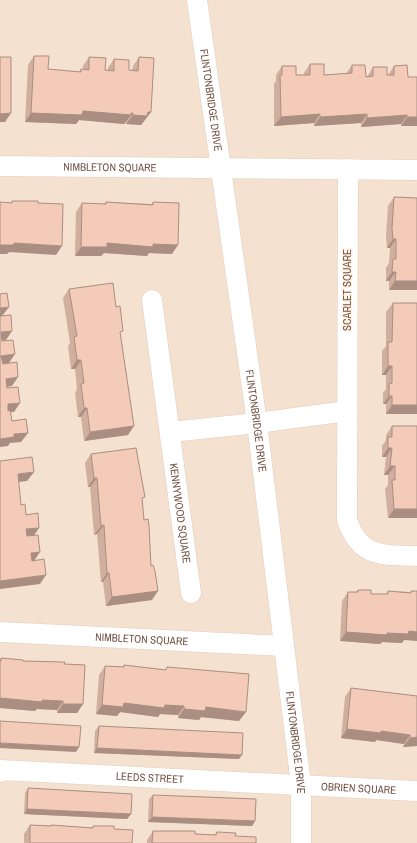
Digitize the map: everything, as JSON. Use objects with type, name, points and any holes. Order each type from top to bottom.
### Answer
[{"type":"street","name":"FLINTONBRIDGE DRIVE","points":[[198,0],[257,423],[301,785],[301,843]]},
{"type":"street","name":"NIMBLETON SQUARE","points":[[0,166],[221,168]]},
{"type":"street","points":[[221,168],[417,170]]},
{"type":"street","name":"SCARLET SQUARE","points":[[348,169],[347,520],[352,535],[363,547],[376,553],[417,556]]},
{"type":"street","name":"KENNYWOOD SQUARE","points":[[152,300],[191,593]]},
{"type":"street","points":[[170,432],[257,423],[347,411]]},
{"type":"street","name":"NIMBLETON SQUARE","points":[[0,632],[284,646]]},
{"type":"street","name":"LEEDS STREET","points":[[0,772],[0,770],[301,785]]},
{"type":"street","name":"OBRIEN SQUARE","points":[[301,785],[417,791]]},
{"type":"shaded area","points":[[0,0],[417,0],[417,843],[0,843]]},
{"type":"building","points":[[34,56],[49,56],[48,69],[81,72],[81,69],[89,70],[89,57],[106,58],[105,70],[114,71],[114,59],[129,60],[129,70],[138,71],[139,57],[154,58],[151,112],[148,112],[147,116],[133,115],[133,113],[131,113],[131,115],[83,111],[82,115],[31,113]]},
{"type":"building","points":[[0,57],[11,57],[11,113],[0,114]]},
{"type":"building","points":[[310,64],[324,64],[324,75],[352,73],[352,65],[365,65],[366,77],[373,76],[373,67],[387,67],[387,75],[394,75],[394,66],[407,65],[408,77],[417,77],[417,117],[407,117],[407,115],[367,118],[367,114],[320,117],[320,114],[281,117],[280,75],[282,75],[282,66],[296,66],[296,75],[310,75]]},
{"type":"building","points":[[394,197],[417,198],[417,281],[395,281],[396,272],[392,272],[393,259],[396,259],[396,239],[393,239],[392,228]]},
{"type":"building","points":[[12,201],[38,201],[38,203],[63,204],[62,246],[14,243],[14,245],[0,245],[0,202],[12,203]]},
{"type":"building","points":[[106,202],[153,205],[153,202],[179,203],[178,245],[153,244],[153,247],[107,243],[107,247],[81,247],[82,203],[106,204]]},
{"type":"building","points":[[113,283],[116,307],[120,306],[123,331],[120,332],[134,426],[90,432],[87,408],[84,408],[81,384],[84,383],[81,360],[77,360],[74,337],[77,336],[69,289]]},
{"type":"building","points":[[7,293],[9,307],[0,308],[0,294]]},
{"type":"building","points":[[393,303],[417,303],[417,405],[392,405],[392,396],[389,396],[389,384],[392,383],[392,366],[388,366],[388,342],[392,342]]},
{"type":"building","points":[[11,315],[12,331],[1,332],[2,341],[13,340],[15,354],[1,356],[3,364],[17,362],[18,377],[6,379],[7,388],[18,387],[20,403],[8,404],[8,411],[10,410],[12,421],[26,419],[28,433],[14,434],[14,437],[0,439],[0,316]]},
{"type":"building","points":[[392,426],[417,426],[417,509],[394,509],[392,480],[395,480],[395,466],[390,466],[392,448],[388,448],[388,437],[392,437]]},
{"type":"building","points":[[136,448],[145,497],[142,498],[144,520],[148,519],[149,526],[151,566],[153,565],[155,571],[158,591],[112,597],[109,573],[107,573],[104,525],[101,526],[97,478],[94,478],[91,454]]},
{"type":"building","points":[[32,457],[34,472],[18,474],[21,505],[25,504],[26,515],[38,513],[39,528],[26,529],[27,536],[38,535],[40,552],[31,553],[32,561],[44,559],[46,575],[0,581],[0,461]]},
{"type":"building","points":[[358,590],[371,590],[371,594],[388,594],[388,591],[411,593],[411,591],[417,591],[417,632],[409,631],[408,634],[387,633],[387,635],[346,632],[348,592],[358,592]]},
{"type":"building","points":[[1,658],[23,661],[65,662],[64,664],[85,665],[83,704],[63,704],[63,701],[42,700],[42,702],[0,698]]},
{"type":"building","points":[[124,665],[166,670],[167,667],[249,674],[246,712],[206,707],[205,711],[184,709],[184,706],[165,705],[164,708],[124,703],[123,707],[102,705],[105,666],[124,667]]},
{"type":"building","points":[[351,688],[417,696],[417,737],[410,738],[410,735],[381,731],[381,733],[347,729]]},
{"type":"building","points":[[0,721],[81,726],[79,747],[0,743]]},
{"type":"building","points":[[99,726],[243,733],[242,755],[97,748]]},
{"type":"building","points":[[28,788],[132,794],[131,814],[27,809]]},
{"type":"building","points":[[153,795],[256,799],[255,821],[152,817]]},
{"type":"building","points":[[30,825],[93,828],[93,826],[114,826],[114,829],[133,830],[132,843],[30,843]]},
{"type":"building","points":[[153,831],[195,831],[195,834],[216,835],[217,832],[236,833],[235,836],[256,837],[256,843],[152,843]]}]
